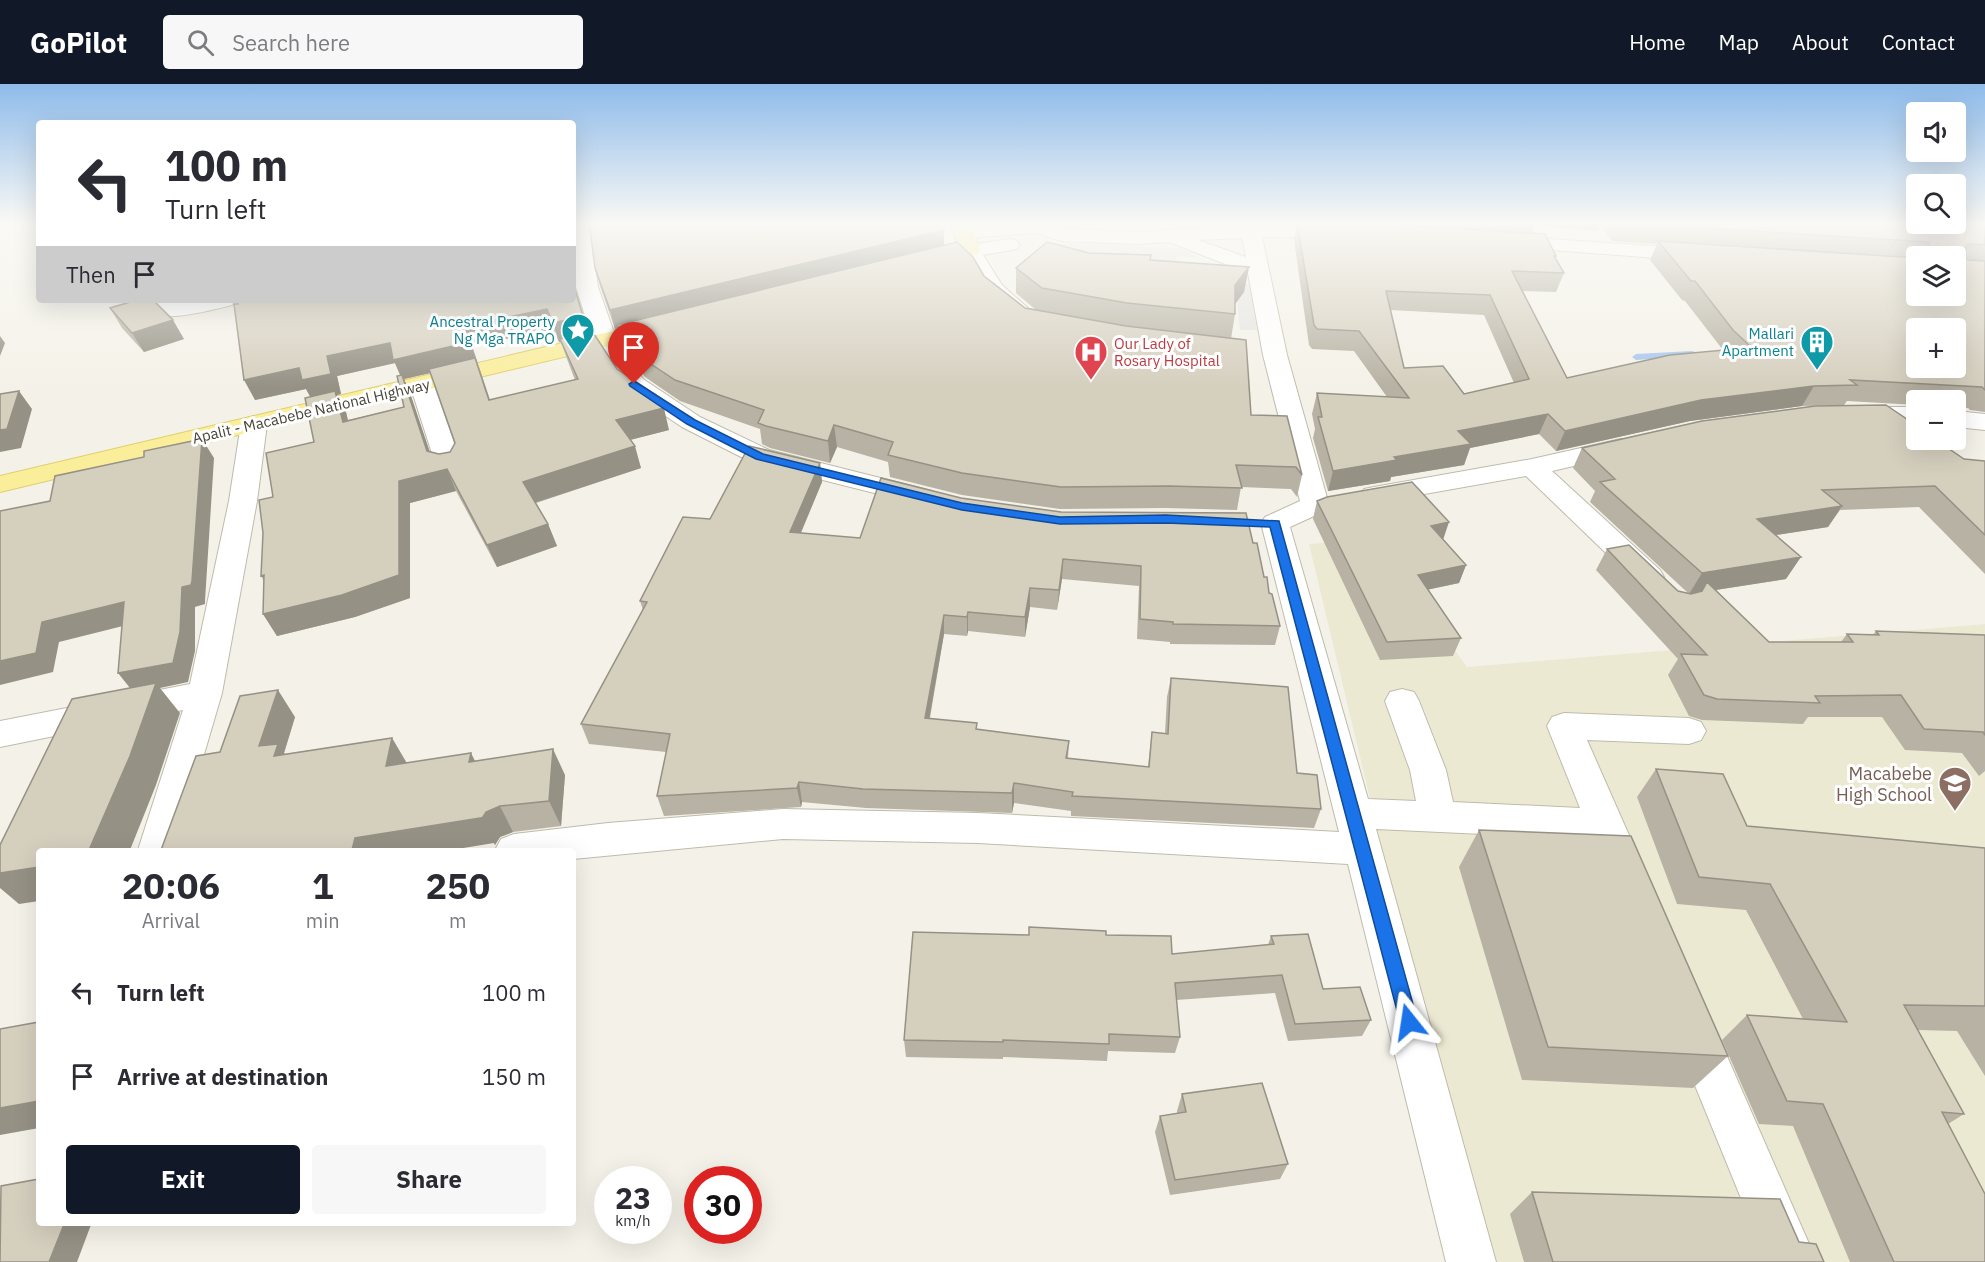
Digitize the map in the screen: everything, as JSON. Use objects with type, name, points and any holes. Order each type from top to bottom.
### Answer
[{"type":"main road","name":"Apalit - Macabebe National Highway","points":[[0,484],[688,320]]},
{"type":"street","points":[[582,277],[605,341],[634,384],[691,422],[760,456],[951,504]]},
{"type":"street","points":[[988,277],[994,289],[1033,321]]},
{"type":"street","points":[[1258,277],[1264,354],[1334,502]]},
{"type":"street","points":[[141,303],[152,309],[171,310],[208,303]]},
{"type":"street","points":[[422,385],[449,466]]},
{"type":"street","points":[[1837,416],[1906,415]]},
{"type":"street","points":[[1966,420],[1985,422]]},
{"type":"street","points":[[158,848],[205,693],[243,501],[254,424]]},
{"type":"street","points":[[1471,1262],[1353,813],[1264,523],[1334,502],[1532,467],[1645,442]]},
{"type":"street","points":[[1532,467],[1668,595]]},
{"type":"street","points":[[0,734],[205,693]]},
{"type":"street","points":[[1402,700],[1428,770],[1438,816]]},
{"type":"street","points":[[1643,910],[1564,726],[1689,731]]},
{"type":"street","points":[[1353,813],[1606,824]]},
{"type":"street","points":[[531,848],[783,824],[978,828],[1361,849]]},
{"type":"street","points":[[1680,996],[1792,1262]]},
{"type":"shaded area","points":[[1241,278],[1249,285],[1257,330],[1240,330],[1237,300]]},
{"type":"shaded area","points":[[1375,539],[1467,667],[1985,624],[1985,1262],[1481,1262],[1309,544]]},
{"type":"building","points":[[598,277],[748,277],[610,310]]},
{"type":"building","points":[[814,277],[985,277],[1025,308],[1126,326],[1246,340],[1251,415],[1287,416],[1302,475],[1296,467],[1236,465],[1242,488],[1061,487],[962,473],[888,455],[893,442],[834,425],[828,441],[758,423],[764,410],[675,380],[639,356],[617,325]]},
{"type":"building","points":[[1028,277],[1241,277],[1235,285],[1235,314],[1127,303],[1042,288]]},
{"type":"building","points":[[1306,277],[1515,277],[1567,378],[1670,355],[1750,346],[1733,330],[1695,281],[1691,281],[1688,277],[1906,277],[1906,306],[1966,306],[1966,277],[1985,277],[1985,390],[1982,387],[1850,380],[1857,385],[1814,386],[1701,400],[1565,431],[1548,414],[1458,431],[1471,444],[1394,457],[1397,460],[1333,471],[1318,417],[1322,417],[1317,393],[1409,398],[1359,331],[1317,329],[1314,325]],"holes":[[[1386,291],[1490,295],[1529,379],[1464,394],[1443,366],[1404,368]]]},
{"type":"building","points":[[576,293],[583,316],[553,323],[547,309],[465,326],[470,342],[393,360],[390,343],[327,356],[331,374],[302,380],[299,368],[244,380],[234,304],[576,303]]},
{"type":"building","points":[[127,303],[156,303],[173,320],[132,333],[110,308]]},
{"type":"building","points":[[592,331],[617,369],[656,395],[664,408],[616,420],[635,446],[523,482],[548,524],[487,545],[447,469],[399,481],[399,575],[342,595],[263,614],[264,575],[261,576],[263,533],[259,500],[273,497],[266,453],[314,442],[305,398],[335,391],[343,422],[404,407],[397,376],[402,375],[427,451],[439,454],[450,452],[455,443],[429,369],[475,358],[489,400],[578,379],[560,339]]},
{"type":"building","points":[[19,391],[7,429],[0,430],[0,394]]},
{"type":"building","points":[[1886,405],[1906,419],[1906,450],[1951,450],[1964,459],[1985,461],[1985,535],[1935,486],[1822,490],[1842,506],[1757,519],[1801,557],[1702,573],[1600,482],[1615,479],[1582,448],[1702,421],[1815,406]]},
{"type":"building","points":[[202,439],[192,581],[191,585],[182,587],[180,632],[173,663],[118,673],[124,602],[42,622],[36,653],[0,661],[0,511],[50,501],[55,476],[144,457],[144,451]]},
{"type":"building","points":[[749,446],[820,463],[790,532],[860,538],[881,478],[961,498],[1061,512],[1246,513],[1253,543],[1257,543],[1264,577],[1267,577],[1269,593],[1272,594],[1280,626],[1173,624],[1173,622],[1140,619],[1141,566],[1063,559],[1059,590],[1030,588],[1025,617],[968,612],[967,617],[944,615],[925,718],[977,723],[976,729],[1069,741],[1066,758],[1149,767],[1152,732],[1168,734],[1171,678],[1288,687],[1297,773],[1317,775],[1321,809],[1072,796],[1073,792],[1014,783],[1012,793],[863,789],[799,782],[797,788],[657,796],[670,734],[581,724],[647,602],[640,601],[683,517],[710,519]]},
{"type":"building","points":[[1412,482],[1449,522],[1431,526],[1466,565],[1418,575],[1461,638],[1387,642],[1317,501],[1327,497]]},
{"type":"building","points":[[1629,545],[1678,591],[1691,594],[1702,591],[1707,582],[1769,642],[1853,642],[1847,634],[1879,635],[1876,631],[1985,635],[1985,735],[1983,732],[1924,729],[1901,695],[1815,696],[1820,703],[1717,699],[1704,695],[1681,654],[1707,655],[1607,549]]},
{"type":"building","points":[[156,683],[130,756],[90,848],[36,848],[36,867],[0,873],[0,845],[72,699]]},
{"type":"building","points":[[278,690],[259,746],[278,744],[274,756],[392,738],[386,766],[471,753],[469,762],[553,749],[549,801],[500,806],[486,812],[481,820],[481,818],[355,838],[352,848],[162,848],[196,756],[220,752],[240,696]]},
{"type":"building","points":[[1656,769],[1723,774],[1747,826],[1985,848],[1985,1006],[1904,1005],[1964,1114],[1942,1112],[1985,1194],[1985,1262],[1894,1262],[1823,1104],[1787,1101],[1747,1015],[1847,1022],[1770,884],[1699,877]]},
{"type":"building","points":[[1479,830],[1631,836],[1728,1056],[1548,1047]]},
{"type":"building","points":[[1029,927],[1106,931],[1106,935],[1171,936],[1172,954],[1274,944],[1271,936],[1308,934],[1323,989],[1360,987],[1371,1020],[1295,1024],[1282,975],[1175,983],[1180,1037],[1109,1034],[1109,1044],[1003,1040],[1003,1042],[904,1040],[913,932],[1029,935]]},
{"type":"building","points":[[36,1023],[36,1102],[0,1108],[0,1029]]},
{"type":"building","points":[[1262,1083],[1288,1164],[1175,1180],[1160,1116],[1186,1112],[1182,1094]]},
{"type":"building","points":[[36,1180],[36,1226],[63,1226],[49,1262],[0,1262],[1,1186]]},
{"type":"building","points":[[1532,1192],[1780,1199],[1799,1242],[1816,1244],[1824,1262],[1553,1262]]},
{"type":"waterway","points":[[1636,357],[1692,354]]},
{"type":"place","name":"Ancestral Property Ng Mga TRAPO","points":[[578,359]]},
{"type":"place","name":"Mallari Apartment","points":[[1817,371]]},
{"type":"place","name":"Our Lady of Rosary Hospital","points":[[1091,381]]},
{"type":"place","name":"Macabebe High School","points":[[1955,812]]},
{"type":"route","points":[[634,384],[691,422],[760,456],[962,506],[1060,520],[1166,519],[1275,523],[1409,1022]]}]
